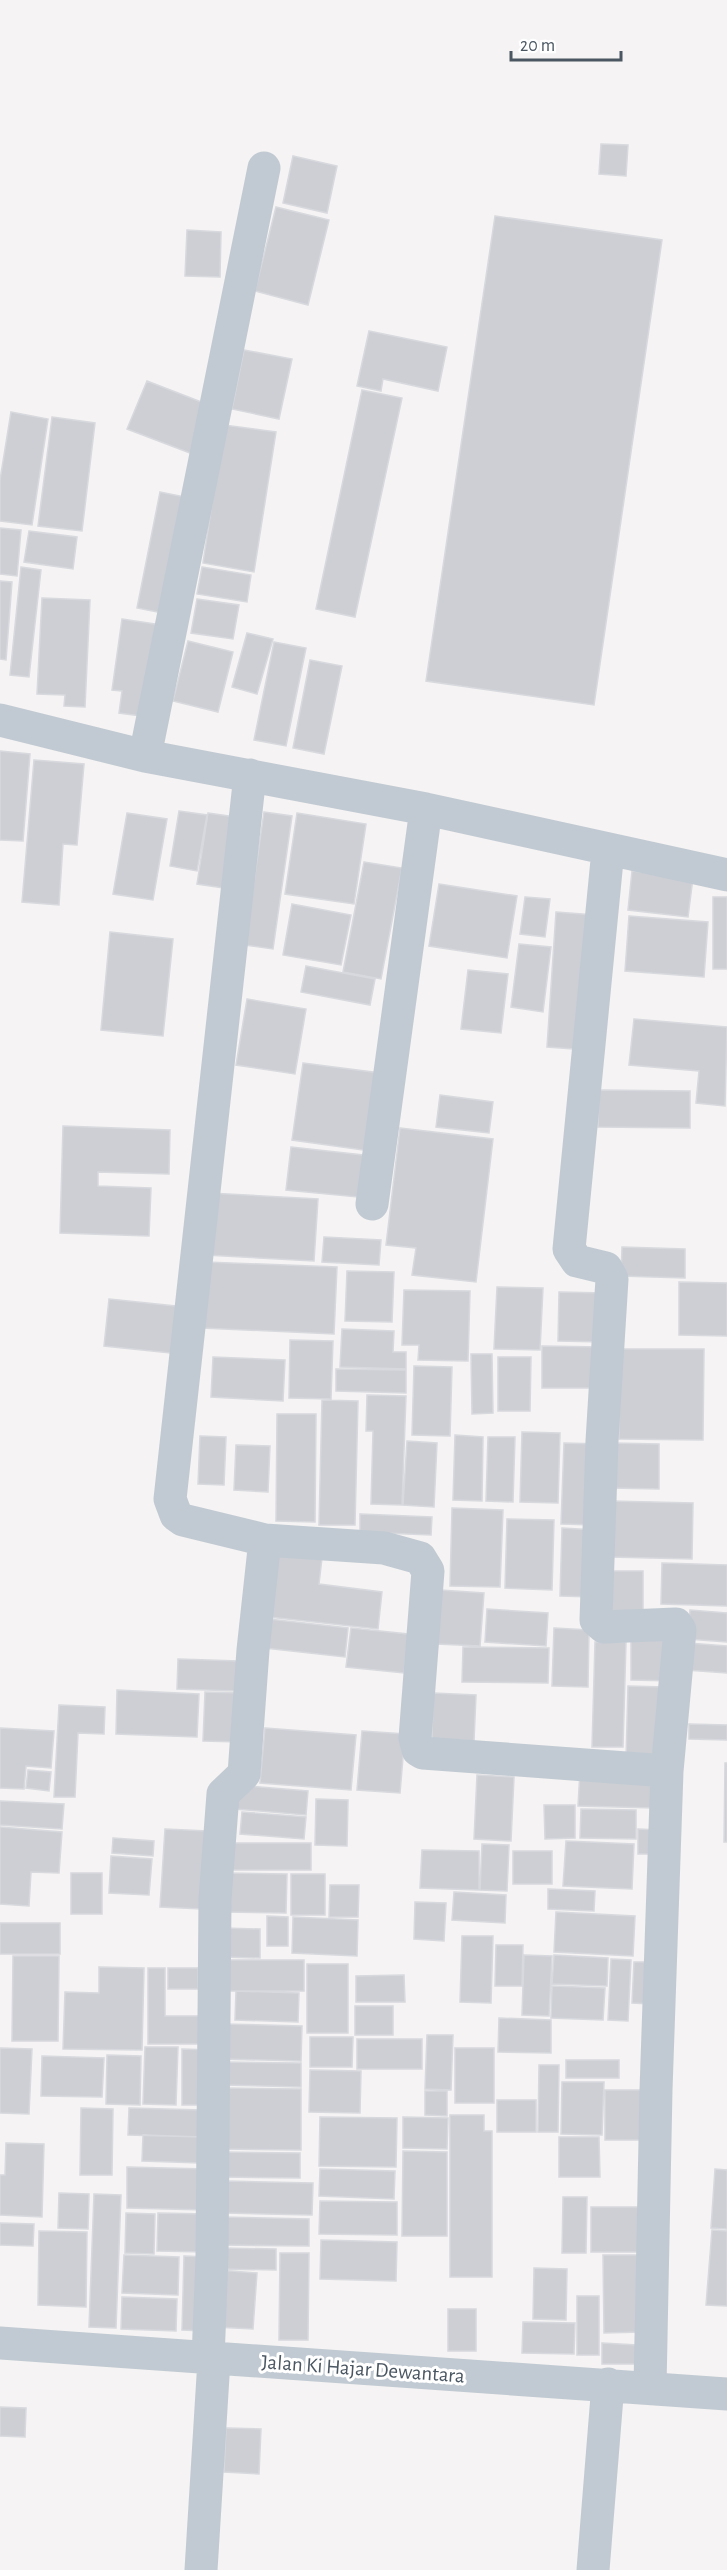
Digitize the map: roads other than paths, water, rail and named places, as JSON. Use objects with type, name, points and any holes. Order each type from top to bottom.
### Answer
[{"type":"street","points":[[145,756],[264,168]]},
{"type":"street","points":[[0,720],[145,756],[426,809],[727,875]]},
{"type":"street","points":[[250,775],[170,1499],[176,1515],[183,1520],[265,1540],[384,1548],[420,1558],[428,1571],[415,1738],[418,1750],[423,1753],[667,1771]]},
{"type":"street","points":[[372,1204],[426,809]]},
{"type":"street","points":[[608,850],[569,1249],[577,1261],[606,1268],[612,1279],[602,1441],[596,1620],[604,1627],[676,1624],[680,1630],[667,1771],[656,2090],[650,2387]]},
{"type":"street","points":[[201,2570],[211,2359],[215,1899],[223,1794],[244,1774],[253,1650],[265,1540]]},
{"type":"street","name":"Jalan Ki Hajar Dewantara","points":[[0,2343],[727,2394]]},
{"type":"street","points":[[592,2570],[608,2384]]}]
